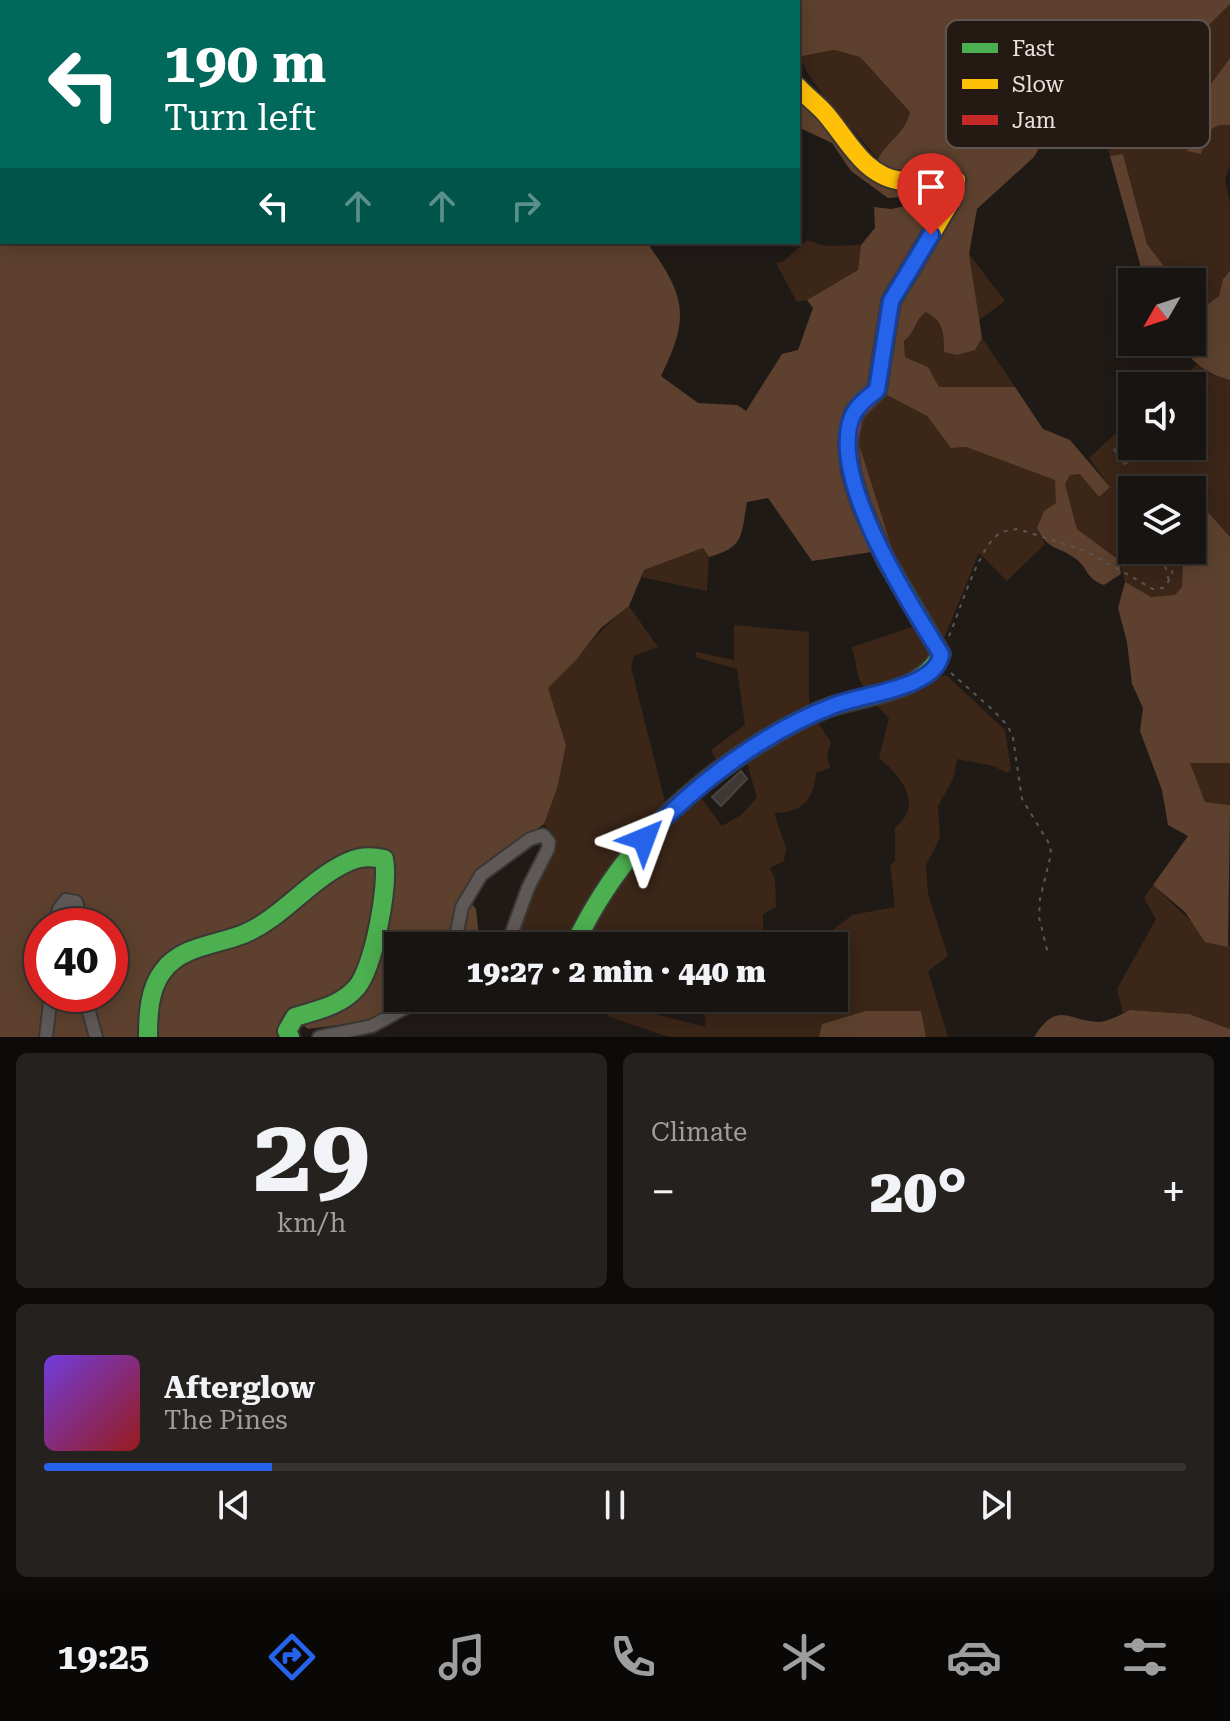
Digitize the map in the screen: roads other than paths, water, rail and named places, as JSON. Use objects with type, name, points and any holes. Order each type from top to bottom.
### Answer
[{"type":"street","points":[[580,932],[593,903],[613,872],[672,809],[701,785],[750,750],[815,713],[924,678],[940,658],[869,526],[854,478],[848,441],[851,418],[859,405],[877,390],[891,301],[952,199],[956,180],[941,173],[903,181],[886,177],[857,154],[825,113],[800,89]]},
{"type":"street","points":[[457,932],[462,907],[481,875],[530,839],[543,835],[549,842],[548,849],[528,888],[512,932]]},
{"type":"street","points":[[148,1037],[149,1009],[155,988],[164,971],[178,957],[237,938],[258,927],[334,868],[372,855],[384,859],[387,874],[365,975],[350,995],[337,1004],[295,1017],[287,1031],[290,1037]]},
{"type":"street","points":[[60,908],[66,900],[76,902],[78,908]]},
{"type":"street","points":[[46,1037],[49,1012]]},
{"type":"street","points":[[89,1012],[96,1037]]},
{"type":"street","points":[[319,1037],[372,1026],[398,1012]]}]
